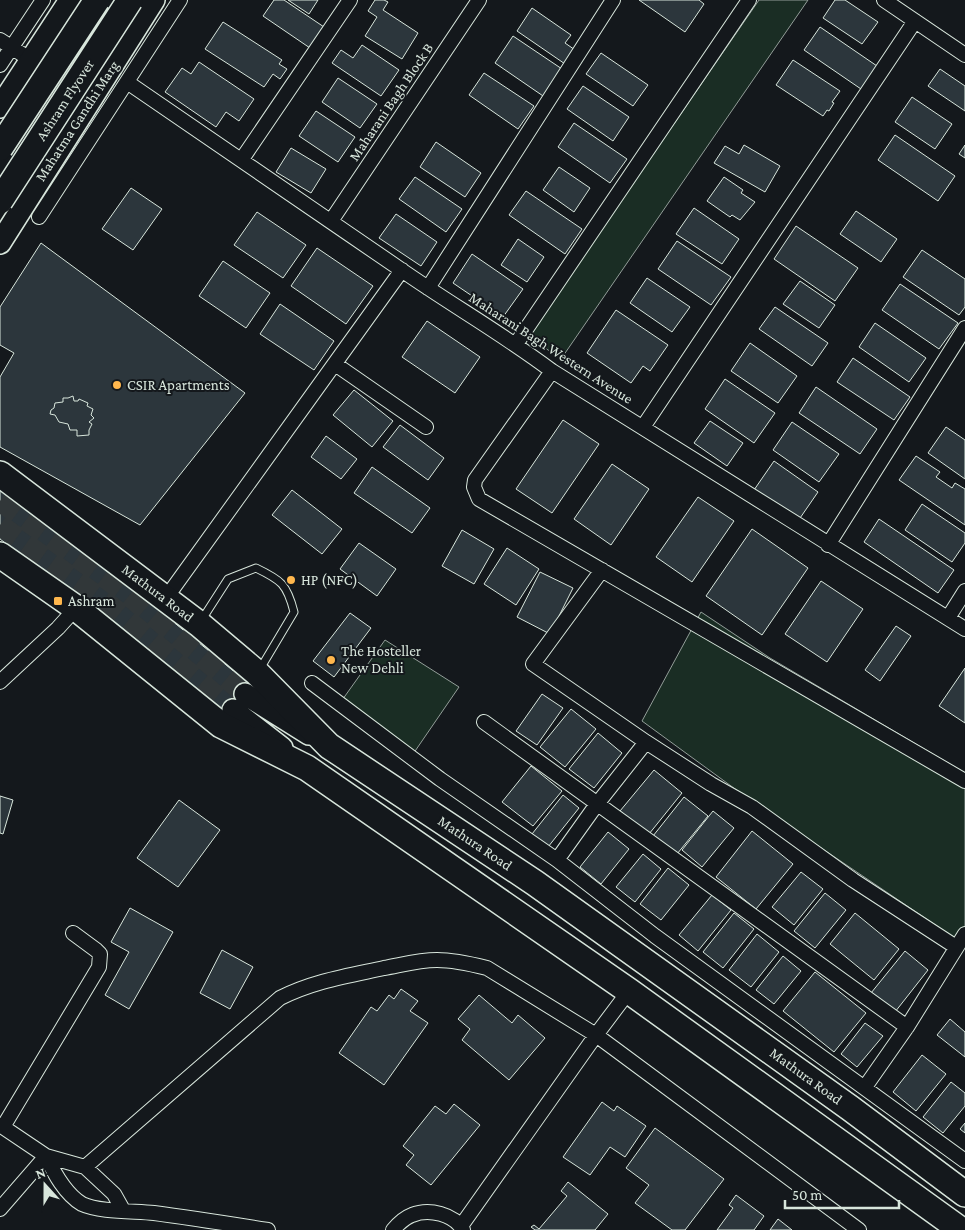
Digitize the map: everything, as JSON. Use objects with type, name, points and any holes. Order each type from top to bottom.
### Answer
[{"type":"highway","name":"Ashram Flyover","points":[[0,148],[97,0]]},
{"type":"highway","name":"Ashram Flyover","points":[[0,201],[130,0]]},
{"type":"highway","name":"Mathura Road","points":[[0,474],[199,624],[257,673],[329,746],[543,889],[850,1108],[965,1194]]},
{"type":"highway","points":[[0,555],[76,608],[220,725],[307,768],[630,991],[961,1230]]},
{"type":"main road","points":[[0,107],[70,0]]},
{"type":"main road","name":"Mahatma Gandhi Marg","points":[[2,235],[154,0]]},
{"type":"main road","points":[[307,768],[239,702],[329,746]]},
{"type":"street","points":[[0,65],[6,43],[43,0]]},
{"type":"street","points":[[39,217],[180,0]]},
{"type":"street","points":[[242,159],[350,0]]},
{"type":"street","name":"Maharani Bagh Block B","points":[[331,222],[479,0]]},
{"type":"street","points":[[428,288],[613,0]]},
{"type":"street","points":[[516,344],[749,0]]},
{"type":"street","points":[[884,0],[965,55]]},
{"type":"street","points":[[644,427],[915,21]]},
{"type":"street","points":[[6,43],[31,60]]},
{"type":"street","name":"Maharani Bagh Western Avenue","points":[[127,82],[428,288],[516,344],[552,371],[965,629]]},
{"type":"street","points":[[166,598],[402,270]]},
{"type":"street","points":[[828,545],[965,328]]},
{"type":"street","points":[[335,364],[426,427]]},
{"type":"street","points":[[552,371],[476,480],[474,487],[480,499],[965,781]]},
{"type":"street","points":[[602,570],[533,664],[710,784],[752,807],[853,880],[956,948]]},
{"type":"street","points":[[948,618],[965,591]]},
{"type":"street","points":[[0,682],[58,628],[76,608]]},
{"type":"street","points":[[312,683],[440,779],[557,860],[654,936],[965,1161]]},
{"type":"street","points":[[484,722],[907,1026]]},
{"type":"street","points":[[557,860],[597,804],[646,742]]},
{"type":"street","points":[[73,932],[100,954],[99,967],[1,1126],[46,1156],[85,1167],[114,1194],[124,1210]]},
{"type":"street","points":[[865,1087],[907,1026],[965,934]]},
{"type":"street","points":[[85,1167],[280,998],[302,987],[334,978],[437,960],[469,963],[487,968],[596,1035],[859,1230]]},
{"type":"street","points":[[393,1230],[407,1217],[430,1212],[445,1215],[462,1228],[596,1035],[630,991]]},
{"type":"street","points":[[0,1209],[46,1156]]},
{"type":"street","points":[[46,1156],[57,1179],[81,1203],[95,1209],[124,1210],[268,1230]]},
{"type":"lane","points":[[199,624],[228,579],[256,568],[276,578],[289,592],[294,612],[257,673]]},
{"type":"green space","points":[[759,0],[808,0],[561,359],[528,336]]},
{"type":"green space","points":[[701,612],[770,658],[965,773],[965,945],[753,802],[642,721]]},
{"type":"green space","points":[[385,640],[459,687],[411,757],[340,703]]},
{"type":"building","points":[[274,0],[284,0],[324,27],[310,48],[263,16]]},
{"type":"building","points":[[288,0],[318,0],[309,14]]},
{"type":"building","points":[[375,0],[388,2],[383,10],[418,33],[402,59],[365,36],[377,17],[368,11]]},
{"type":"building","points":[[639,0],[699,0],[704,4],[685,32]]},
{"type":"building","points":[[835,0],[845,0],[878,22],[862,44],[823,18]]},
{"type":"building","points":[[532,8],[571,35],[565,43],[578,52],[568,66],[517,31]]},
{"type":"building","points":[[223,22],[282,60],[279,64],[287,69],[280,79],[273,74],[264,87],[205,49]]},
{"type":"building","points":[[820,27],[877,66],[861,89],[804,50]]},
{"type":"building","points":[[513,36],[565,71],[546,98],[495,63]]},
{"type":"building","points":[[362,45],[399,70],[381,96],[332,63],[341,50],[353,58]]},
{"type":"building","points":[[601,53],[648,85],[633,106],[586,74]]},
{"type":"building","points":[[793,60],[840,91],[832,102],[834,103],[829,111],[827,110],[823,116],[776,85]]},
{"type":"building","points":[[199,62],[254,99],[239,121],[226,112],[216,127],[165,92],[182,68],[191,74]]},
{"type":"building","points":[[940,69],[965,86],[965,111],[928,86]]},
{"type":"building","points":[[484,73],[534,106],[518,129],[469,95]]},
{"type":"building","points":[[338,78],[377,104],[360,128],[322,102]]},
{"type":"building","points":[[583,86],[629,117],[613,141],[567,109]]},
{"type":"building","points":[[912,97],[952,124],[935,149],[895,122]]},
{"type":"building","points":[[316,111],[355,137],[338,162],[299,136]]},
{"type":"building","points":[[574,123],[627,159],[610,183],[558,147]]},
{"type":"building","points":[[895,135],[955,176],[938,201],[878,160]]},
{"type":"building","points":[[436,142],[481,173],[465,197],[420,167]]},
{"type":"building","points":[[744,145],[780,166],[765,192],[714,163],[725,146],[739,154]]},
{"type":"building","points":[[965,145],[965,158],[959,154]]},
{"type":"building","points":[[291,148],[326,169],[311,193],[276,172]]},
{"type":"building","points":[[559,167],[590,188],[574,212],[543,190]]},
{"type":"building","points":[[415,177],[462,209],[446,232],[399,199]]},
{"type":"building","points":[[724,177],[743,190],[741,193],[755,202],[740,220],[732,215],[730,217],[707,201]]},
{"type":"building","points":[[131,188],[162,209],[133,250],[102,229]]},
{"type":"building","points":[[526,191],[582,229],[565,254],[509,215]]},
{"type":"building","points":[[694,208],[739,239],[722,264],[676,234]]},
{"type":"building","points":[[856,211],[897,239],[881,262],[840,234]]},
{"type":"building","points":[[257,212],[306,245],[283,278],[234,245]]},
{"type":"building","points":[[396,214],[437,242],[421,266],[379,238]]},
{"type":"building","points":[[796,226],[858,268],[835,301],[774,259]]},
{"type":"building","points":[[518,239],[544,257],[527,282],[501,265]]},
{"type":"building","points":[[677,241],[731,277],[711,305],[658,269]]},
{"type":"building","name":"CSIR Apartments","points":[[41,243],[245,393],[140,525],[0,447],[0,377],[14,353],[0,345],[0,307]]},
{"type":"building","points":[[317,248],[373,286],[346,324],[291,286]]},
{"type":"building","points":[[922,250],[965,279],[965,307],[959,315],[903,277]]},
{"type":"building","points":[[472,254],[523,289],[503,317],[453,283]]},
{"type":"building","points":[[223,261],[270,293],[246,328],[199,296]]},
{"type":"building","points":[[647,278],[690,307],[672,332],[630,303]]},
{"type":"building","points":[[800,281],[835,305],[819,328],[783,304]]},
{"type":"building","points":[[900,284],[958,323],[939,349],[882,310]]},
{"type":"building","points":[[280,304],[334,341],[314,370],[260,334]]},
{"type":"building","points":[[775,307],[828,343],[812,366],[759,329]]},
{"type":"building","points":[[616,310],[668,345],[650,371],[643,366],[631,383],[587,353]]},
{"type":"building","points":[[427,321],[480,357],[455,393],[402,357]]},
{"type":"building","points":[[875,323],[926,358],[909,382],[859,347]]},
{"type":"building","points":[[750,343],[797,376],[778,403],[731,371]]},
{"type":"building","points":[[853,358],[910,397],[894,420],[837,382]]},
{"type":"building","points":[[725,379],[775,413],[754,443],[705,409]]},
{"type":"building","points":[[816,387],[877,429],[860,454],[799,413]]},
{"type":"building","points":[[354,390],[393,421],[372,447],[333,415]]},
{"type":"building","points":[[73,396],[74,401],[79,399],[88,403],[87,406],[93,409],[91,415],[94,418],[89,422],[92,424],[89,435],[77,436],[77,430],[70,430],[68,424],[59,422],[55,415],[50,414],[55,403],[63,402],[63,398]]},
{"type":"building","points":[[563,420],[599,444],[552,513],[516,489]]},
{"type":"building","points":[[710,421],[743,443],[727,466],[694,443]]},
{"type":"building","points":[[792,422],[839,454],[819,482],[773,450]]},
{"type":"building","points":[[400,425],[444,458],[428,480],[383,447]]},
{"type":"building","points":[[946,427],[965,440],[965,479],[928,453]]},
{"type":"building","points":[[326,436],[357,459],[341,479],[311,457]]},
{"type":"building","points":[[916,456],[940,472],[936,477],[952,488],[955,483],[965,489],[965,525],[899,480]]},
{"type":"building","points":[[774,461],[818,492],[798,521],[754,490]]},
{"type":"building","points":[[612,464],[649,489],[611,545],[574,519]]},
{"type":"building","points":[[372,467],[430,508],[412,533],[354,493]]},
{"type":"building","points":[[0,488],[117,576],[252,686],[228,717],[0,539]]},
{"type":"building","points":[[292,490],[342,529],[322,554],[272,515]]},
{"type":"building","points":[[698,497],[734,521],[692,582],[656,557]]},
{"type":"building","points":[[922,504],[965,533],[965,543],[952,562],[905,530]]},
{"type":"building","points":[[879,519],[954,570],[938,593],[864,542]]},
{"type":"building","points":[[752,529],[808,568],[762,635],[706,596]]},
{"type":"building","points":[[462,530],[494,549],[474,584],[442,566]]},
{"type":"building","points":[[359,543],[396,569],[377,596],[340,569]]},
{"type":"building","points":[[507,548],[539,569],[516,605],[484,584]]},
{"type":"building","points":[[540,572],[573,588],[550,634],[517,617]]},
{"type":"building","points":[[821,581],[863,609],[827,662],[785,634]]},
{"type":"building","points":[[350,613],[371,628],[334,677],[313,661]]},
{"type":"building","points":[[896,626],[911,636],[880,681],[865,670]]},
{"type":"building","points":[[965,668],[965,723],[939,706]]},
{"type":"building","points":[[542,694],[563,708],[537,745],[516,731]]},
{"type":"building","points":[[571,709],[596,729],[565,767],[540,747]]},
{"type":"building","points":[[598,733],[622,753],[594,788],[569,769]]},
{"type":"building","points":[[531,766],[562,791],[533,826],[502,802]]},
{"type":"building","points":[[654,770],[682,793],[649,834],[620,811]]},
{"type":"building","points":[[563,795],[579,808],[548,847],[532,834]]},
{"type":"building","points":[[0,796],[13,800],[3,834],[0,833]]},
{"type":"building","points":[[684,797],[708,816],[677,854],[653,836]]},
{"type":"building","points":[[179,800],[220,830],[178,887],[137,858]]},
{"type":"building","points":[[713,811],[734,828],[702,867],[682,850]]},
{"type":"building","points":[[752,831],[793,864],[756,909],[716,877]]},
{"type":"building","points":[[608,832],[629,849],[601,884],[580,867]]},
{"type":"building","points":[[643,854],[661,869],[635,902],[616,887]]},
{"type":"building","points":[[668,868],[689,885],[661,920],[640,904]]},
{"type":"building","points":[[801,872],[823,889],[794,925],[772,907]]},
{"type":"building","points":[[825,893],[846,910],[815,948],[794,931]]},
{"type":"building","points":[[712,895],[731,910],[698,951],[679,935]]},
{"type":"building","points":[[130,908],[173,932],[129,1009],[105,995],[129,952],[111,942]]},
{"type":"building","points":[[734,913],[754,929],[723,968],[703,952]]},
{"type":"building","points":[[855,913],[899,949],[874,980],[830,944]]},
{"type":"building","points":[[757,934],[779,952],[751,987],[729,970]]},
{"type":"building","points":[[222,950],[253,967],[230,1009],[200,993]]},
{"type":"building","points":[[905,951],[928,970],[895,1012],[871,993]]},
{"type":"building","points":[[783,956],[801,971],[774,1004],[756,990]]},
{"type":"building","points":[[815,972],[866,1013],[834,1052],[783,1011]]},
{"type":"building","points":[[401,989],[418,1001],[410,1011],[428,1023],[384,1085],[339,1053],[371,1007],[377,1011],[389,995],[394,999]]},
{"type":"building","points":[[479,995],[512,1023],[518,1015],[545,1038],[509,1080],[462,1040],[470,1029],[458,1019]]},
{"type":"building","points":[[950,1019],[965,1032],[965,1057],[937,1035]]},
{"type":"building","points":[[865,1023],[883,1036],[857,1067],[841,1054]]},
{"type":"building","points":[[922,1055],[946,1074],[916,1111],[893,1092]]},
{"type":"building","points":[[951,1082],[965,1093],[965,1106],[943,1133],[923,1117]]},
{"type":"building","points":[[602,1102],[614,1111],[617,1106],[646,1126],[625,1157],[610,1147],[590,1175],[563,1157]]},
{"type":"building","points":[[454,1104],[480,1125],[431,1185],[406,1165],[414,1155],[403,1146],[435,1106],[446,1114]]},
{"type":"building","points":[[965,1123],[965,1133],[960,1129]]},
{"type":"building","points":[[655,1128],[724,1179],[685,1230],[672,1230],[635,1203],[649,1185],[626,1168]]},
{"type":"building","points":[[568,1182],[608,1214],[595,1230],[535,1230],[531,1227],[534,1225],[539,1229],[567,1196],[561,1191]]},
{"type":"building","points":[[736,1195],[764,1216],[754,1230],[717,1230],[733,1208],[729,1205]]},
{"type":"building","points":[[778,1219],[792,1230],[770,1230]]},
{"type":"tunnel","points":[[0,501],[127,594],[245,694]]},
{"type":"tunnel","points":[[0,525],[112,607],[233,710]]},
{"type":"place","name":"CSIR Apartments","points":[[117,385]]},
{"type":"place","name":"HP (NFC)","points":[[291,580]]},
{"type":"place","name":"Ashram","points":[[58,601]]},
{"type":"place","name":"The Hosteller New Dehli","points":[[331,660]]}]
